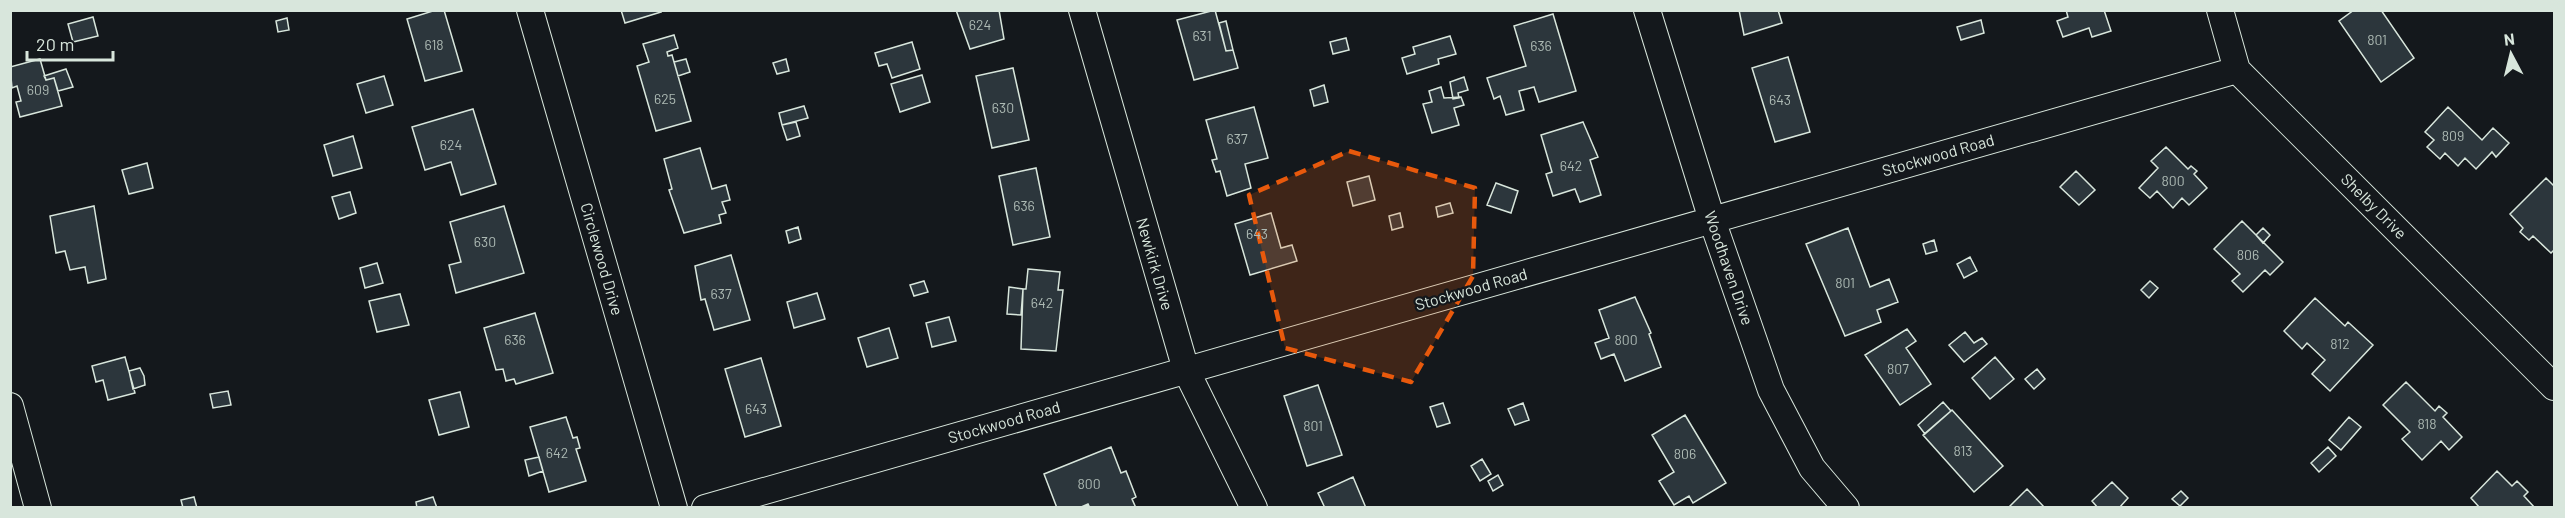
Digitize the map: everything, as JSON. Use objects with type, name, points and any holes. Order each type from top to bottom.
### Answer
[{"type":"street","name":"Circlewood Drive","points":[[530,10],[674,507]]},
{"type":"street","name":"Newkirk Drive","points":[[1082,10],[1186,370],[1254,507]]},
{"type":"street","name":"Woodhaven Drive","points":[[1647,10],[1712,220],[1771,390],[1812,468],[1846,507]]},
{"type":"street","name":"Shelby Drive","points":[[2220,10],[2237,70],[2554,387]]},
{"type":"street","name":"Stockwood Road","points":[[705,507],[2237,70]]},
{"type":"street","points":[[10,406],[38,507]]},
{"type":"highlighted area","points":[[1349,151],[1475,188],[1473,276],[1411,382],[1285,348],[1249,195]]},
{"type":"building","points":[[436,10],[444,10],[462,71],[425,81],[407,19]]},
{"type":"building","points":[[621,10],[660,10],[661,12],[625,23]]},
{"type":"building","points":[[956,10],[999,10],[1004,39],[970,49]]},
{"type":"building","points":[[1215,10],[1226,51],[1233,50],[1238,68],[1194,80],[1177,20]]},
{"type":"building","points":[[1739,10],[1778,10],[1782,23],[1744,35]]},
{"type":"building","points":[[2066,10],[2104,10],[2111,31],[2092,37],[2089,28],[2063,37],[2057,21],[2068,17]]},
{"type":"building","points":[[2354,10],[2381,10],[2414,58],[2381,82],[2339,21]]},
{"type":"building","points":[[1553,14],[1576,91],[1539,102],[1534,87],[1519,91],[1524,110],[1506,115],[1500,96],[1494,99],[1487,78],[1526,66],[1514,26]]},
{"type":"building","points":[[93,17],[98,36],[73,42],[68,24]]},
{"type":"building","points":[[287,18],[289,30],[278,32],[276,21]]},
{"type":"building","points":[[1981,20],[1984,33],[1961,40],[1957,27]]},
{"type":"building","points":[[1226,21],[1233,50],[1226,51],[1219,23]]},
{"type":"building","points":[[674,35],[678,48],[667,52],[668,56],[672,55],[691,121],[656,131],[637,66],[649,62],[643,44]]},
{"type":"building","points":[[1450,36],[1456,54],[1438,59],[1439,64],[1407,74],[1402,58],[1415,54],[1413,47]]},
{"type":"building","points":[[1346,38],[1349,50],[1333,54],[1330,42]]},
{"type":"building","points":[[912,42],[920,69],[892,78],[887,64],[879,66],[875,53]]},
{"type":"building","points":[[1788,57],[1810,132],[1775,142],[1752,68]]},
{"type":"building","points":[[40,59],[46,80],[54,78],[62,106],[20,117],[16,102],[21,101],[17,86],[12,88],[10,67]]},
{"type":"building","points":[[686,59],[690,72],[678,76],[674,62]]},
{"type":"building","points":[[786,59],[789,71],[777,74],[773,63]]},
{"type":"building","points":[[1013,68],[1029,140],[992,148],[976,76]]},
{"type":"building","points":[[66,69],[73,87],[58,91],[54,78],[46,80],[44,76]]},
{"type":"building","points":[[922,75],[930,102],[900,112],[891,84]]},
{"type":"building","points":[[384,76],[393,105],[366,113],[357,84]]},
{"type":"building","points":[[1464,77],[1468,90],[1458,93],[1459,98],[1453,99],[1450,82]]},
{"type":"building","points":[[1324,85],[1328,102],[1314,106],[1310,90]]},
{"type":"building","points":[[1441,87],[1444,98],[1461,97],[1464,105],[1454,108],[1459,125],[1432,133],[1423,104],[1432,102],[1429,91]]},
{"type":"building","points":[[804,106],[808,118],[782,125],[779,113]]},
{"type":"building","points":[[1254,107],[1268,158],[1245,164],[1251,188],[1227,196],[1220,171],[1216,172],[1212,160],[1217,159],[1206,120]]},
{"type":"building","points":[[2448,107],[2482,140],[2493,128],[2509,143],[2496,157],[2492,152],[2476,169],[2465,158],[2458,166],[2445,153],[2440,159],[2427,147],[2434,140],[2425,132]]},
{"type":"building","points":[[473,109],[496,184],[461,195],[451,162],[425,170],[412,127]]},
{"type":"building","points":[[796,122],[800,136],[787,140],[782,125]]},
{"type":"building","points":[[1583,122],[1598,157],[1590,160],[1601,195],[1580,202],[1575,189],[1553,196],[1546,174],[1552,172],[1541,135]]},
{"type":"building","points":[[353,136],[362,168],[333,176],[324,145]]},
{"type":"building","points":[[2166,147],[2188,169],[2191,166],[2197,171],[2194,174],[2207,188],[2189,205],[2182,198],[2173,208],[2157,191],[2150,198],[2139,188],[2158,168],[2151,161]]},
{"type":"building","points":[[700,148],[712,189],[726,185],[730,200],[722,202],[726,213],[719,215],[721,223],[684,233],[669,190],[672,189],[664,159]]},
{"type":"building","points":[[147,163],[153,188],[129,194],[122,170]]},
{"type":"building","points":[[1036,168],[1050,237],[1013,245],[999,176]]},
{"type":"building","points":[[2076,171],[2095,190],[2079,205],[2060,187]]},
{"type":"building","points":[[1369,176],[1375,200],[1353,206],[1347,182]]},
{"type":"building","points":[[2546,178],[2554,186],[2554,250],[2551,253],[2533,236],[2529,240],[2520,232],[2523,228],[2510,214]]},
{"type":"building","points":[[1496,183],[1518,191],[1511,213],[1487,205]]},
{"type":"building","points":[[350,192],[356,213],[339,219],[332,197]]},
{"type":"building","points":[[1450,203],[1453,213],[1438,217],[1436,207]]},
{"type":"building","points":[[94,206],[106,279],[88,283],[85,267],[70,270],[65,251],[56,253],[50,216]]},
{"type":"building","points":[[504,206],[524,273],[456,293],[449,265],[461,262],[450,222]]},
{"type":"building","points":[[1271,213],[1281,248],[1292,245],[1297,261],[1250,275],[1235,224]]},
{"type":"building","points":[[1400,213],[1403,227],[1392,230],[1389,216]]},
{"type":"building","points":[[2242,221],[2283,262],[2270,275],[2265,270],[2243,292],[2232,281],[2240,274],[2214,249]]},
{"type":"building","points":[[798,227],[801,239],[789,243],[786,231]]},
{"type":"building","points":[[1848,228],[1870,287],[1889,279],[1898,302],[1877,310],[1881,322],[1845,336],[1806,244]]},
{"type":"building","points":[[2263,228],[2270,235],[2263,243],[2256,235]]},
{"type":"building","points":[[1934,240],[1937,251],[1926,254],[1923,244]]},
{"type":"building","points":[[731,255],[750,320],[714,330],[705,299],[701,300],[695,266]]},
{"type":"building","points":[[1970,257],[1977,271],[1964,278],[1957,264]]},
{"type":"building","points":[[377,263],[383,283],[365,288],[360,268]]},
{"type":"building","points":[[1028,269],[1060,272],[1058,290],[1063,290],[1056,351],[1021,349],[1023,289],[1026,289]]},
{"type":"building","points":[[924,281],[928,292],[914,296],[910,285]]},
{"type":"building","points":[[2150,281],[2158,288],[2149,298],[2141,290]]},
{"type":"building","points":[[1009,287],[1023,289],[1021,315],[1007,314]]},
{"type":"building","points":[[817,293],[825,319],[794,328],[787,302]]},
{"type":"building","points":[[400,294],[409,325],[377,332],[369,301]]},
{"type":"building","points":[[1635,297],[1651,333],[1649,334],[1661,367],[1625,381],[1614,354],[1601,359],[1595,343],[1609,338],[1599,310]]},
{"type":"building","points":[[2315,298],[2345,326],[2348,322],[2373,345],[2330,391],[2312,374],[2325,360],[2307,343],[2302,349],[2284,331]]},
{"type":"building","points":[[535,313],[553,373],[516,384],[514,379],[506,381],[503,369],[496,370],[484,328]]},
{"type":"building","points":[[949,317],[956,341],[932,347],[926,323]]},
{"type":"building","points":[[889,328],[898,358],[867,367],[858,338]]},
{"type":"building","points":[[1907,329],[1916,341],[1906,348],[1931,384],[1900,405],[1865,355]]},
{"type":"building","points":[[1965,332],[1974,343],[1982,338],[1987,344],[1964,362],[1949,345]]},
{"type":"building","points":[[125,357],[135,393],[108,400],[103,380],[96,382],[92,366]]},
{"type":"building","points":[[1995,357],[2014,379],[1990,399],[1972,378]]},
{"type":"building","points":[[761,358],[781,426],[745,437],[725,369]]},
{"type":"building","points":[[140,368],[145,385],[133,389],[129,371]]},
{"type":"building","points":[[2037,369],[2045,379],[2034,389],[2025,379]]},
{"type":"building","points":[[2406,382],[2435,411],[2439,406],[2447,413],[2443,417],[2462,437],[2449,450],[2441,441],[2422,460],[2402,439],[2410,432],[2383,405]]},
{"type":"building","points":[[1318,385],[1342,455],[1307,466],[1284,396]]},
{"type":"building","points":[[228,391],[231,405],[213,408],[210,394]]},
{"type":"building","points":[[460,392],[469,427],[439,435],[429,400]]},
{"type":"building","points":[[1943,402],[1951,411],[1925,434],[1918,425]]},
{"type":"building","points":[[1443,403],[1450,423],[1437,427],[1430,407]]},
{"type":"building","points":[[1523,403],[1529,420],[1515,425],[1508,409]]},
{"type":"building","points":[[1952,410],[2003,466],[1974,492],[1923,435]]},
{"type":"building","points":[[1685,415],[1726,483],[1693,503],[1689,496],[1674,505],[1659,481],[1674,472],[1652,435]]},
{"type":"building","points":[[566,417],[573,438],[577,437],[580,448],[576,449],[586,481],[549,492],[530,427]]},
{"type":"building","points":[[2349,417],[2361,427],[2341,450],[2329,440]]},
{"type":"building","points":[[1111,447],[1121,473],[1126,471],[1136,497],[1132,499],[1136,508],[1090,508],[1088,504],[1079,508],[1057,508],[1044,474]]},
{"type":"building","points":[[2328,447],[2336,456],[2319,472],[2311,463]]},
{"type":"building","points":[[539,457],[543,471],[529,476],[525,460]]},
{"type":"building","points":[[1482,459],[1491,474],[1480,481],[1471,466]]},
{"type":"building","points":[[2497,471],[2512,486],[2517,481],[2528,492],[2524,496],[2535,508],[2480,508],[2471,498]]},
{"type":"building","points":[[1498,475],[1503,485],[1493,491],[1488,481]]},
{"type":"building","points":[[1353,477],[1366,508],[1325,508],[1318,493]]},
{"type":"building","points":[[2112,482],[2128,498],[2119,508],[2098,508],[2092,501]]},
{"type":"building","points":[[2027,489],[2045,508],[2008,508]]},
{"type":"building","points":[[2181,491],[2188,498],[2180,506],[2172,499]]},
{"type":"building","points":[[194,497],[197,508],[183,508],[181,500]]},
{"type":"building","points":[[433,497],[437,508],[417,508],[416,502]]}]
